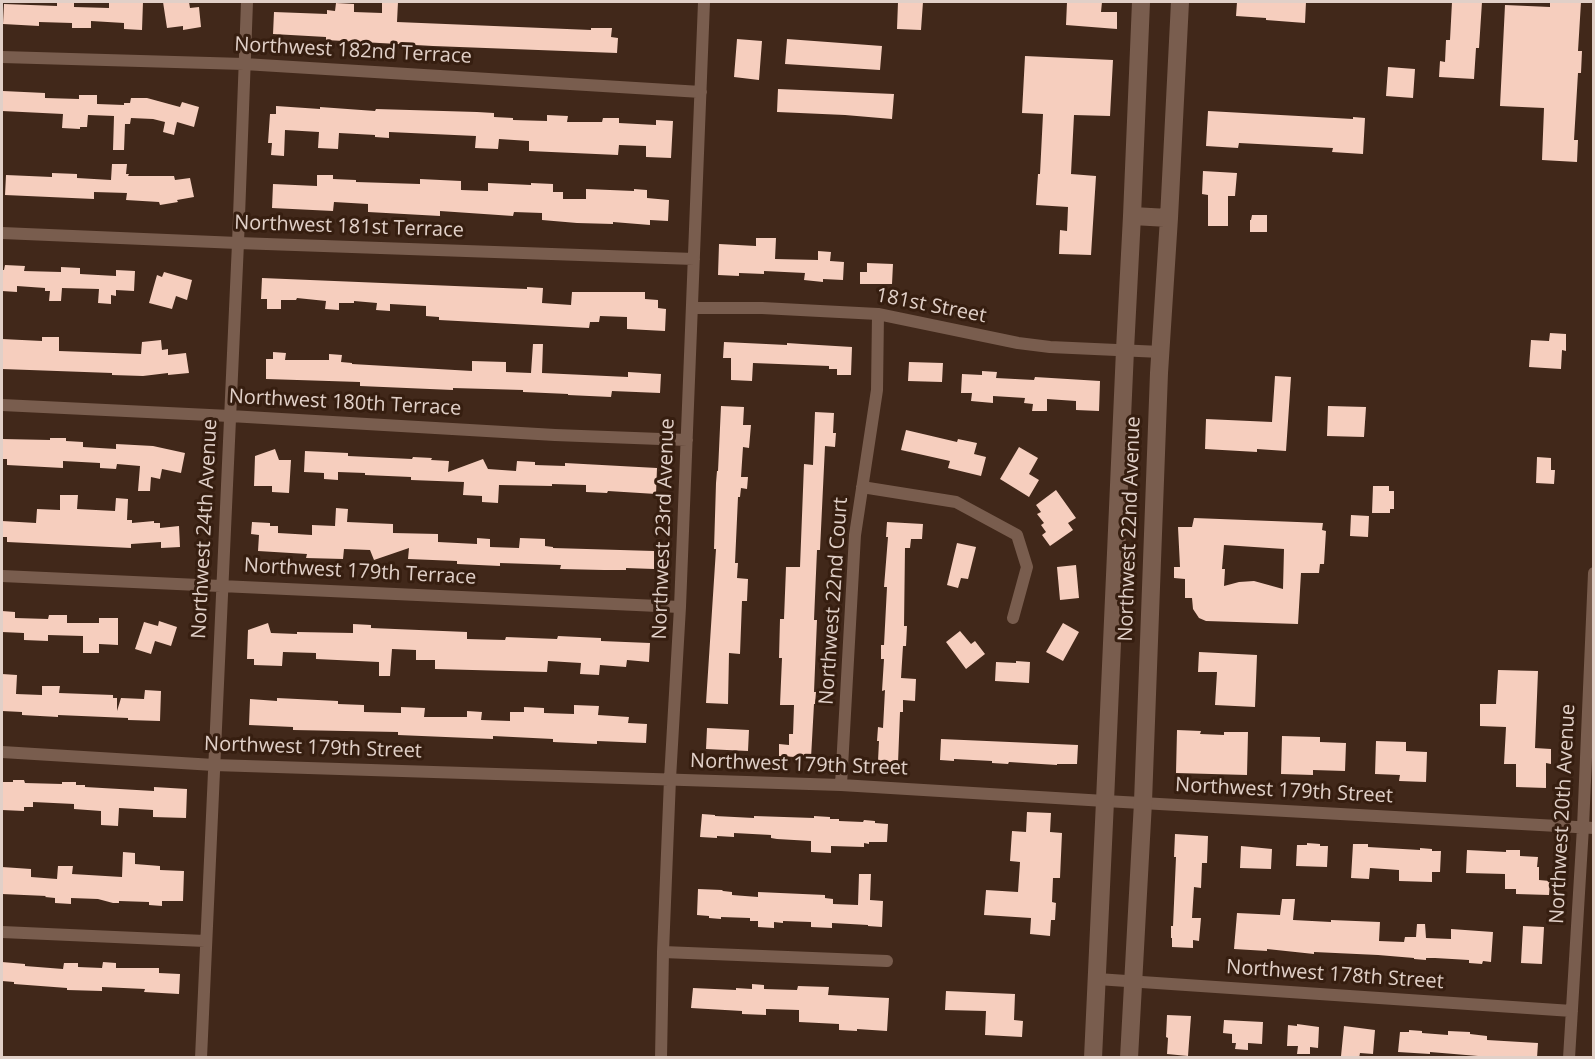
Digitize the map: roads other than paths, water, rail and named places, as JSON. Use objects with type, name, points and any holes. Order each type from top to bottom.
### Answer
[{"type":"main road","name":"Northwest 22nd Avenue","points":[[1092,1058],[1106,801],[1141,2]]},
{"type":"main road","name":"Northwest 22nd Avenue","points":[[1129,1058],[1143,802],[1154,480],[1180,2]]},
{"type":"main road","points":[[1132,216],[1169,218]]},
{"type":"street","name":"Northwest 24th Avenue","points":[[201,1058],[247,2]]},
{"type":"street","name":"Northwest 23rd Avenue","points":[[661,1058],[670,779],[680,607],[704,2]]},
{"type":"street","name":"Northwest 182nd Terrace","points":[[2,57],[244,64],[701,92]]},
{"type":"street","name":"Northwest 181st Terrace","points":[[2,232],[694,260]]},
{"type":"street","name":"181st Street","points":[[692,308],[762,308],[878,314],[1017,343],[1050,347],[1161,352]]},
{"type":"street","name":"Northwest 22nd Court","points":[[841,785],[855,535],[877,390],[878,314]]},
{"type":"street","name":"Northwest 180th Terrace","points":[[2,405],[687,440]]},
{"type":"street","points":[[862,487],[956,502],[1017,535],[1027,567],[1013,618]]},
{"type":"street","name":"Northwest 20th Avenue","points":[[1569,1058],[1588,827],[1593,573]]},
{"type":"street","name":"Northwest 179th Terrace","points":[[2,576],[680,607]]},
{"type":"street","name":"Northwest 179th Street","points":[[2,752],[214,765],[841,785],[1588,827]]},
{"type":"street","points":[[2,932],[205,941]]},
{"type":"street","points":[[663,952],[887,961]]},
{"type":"street","name":"Northwest 178th Street","points":[[1096,979],[1572,1011]]}]
